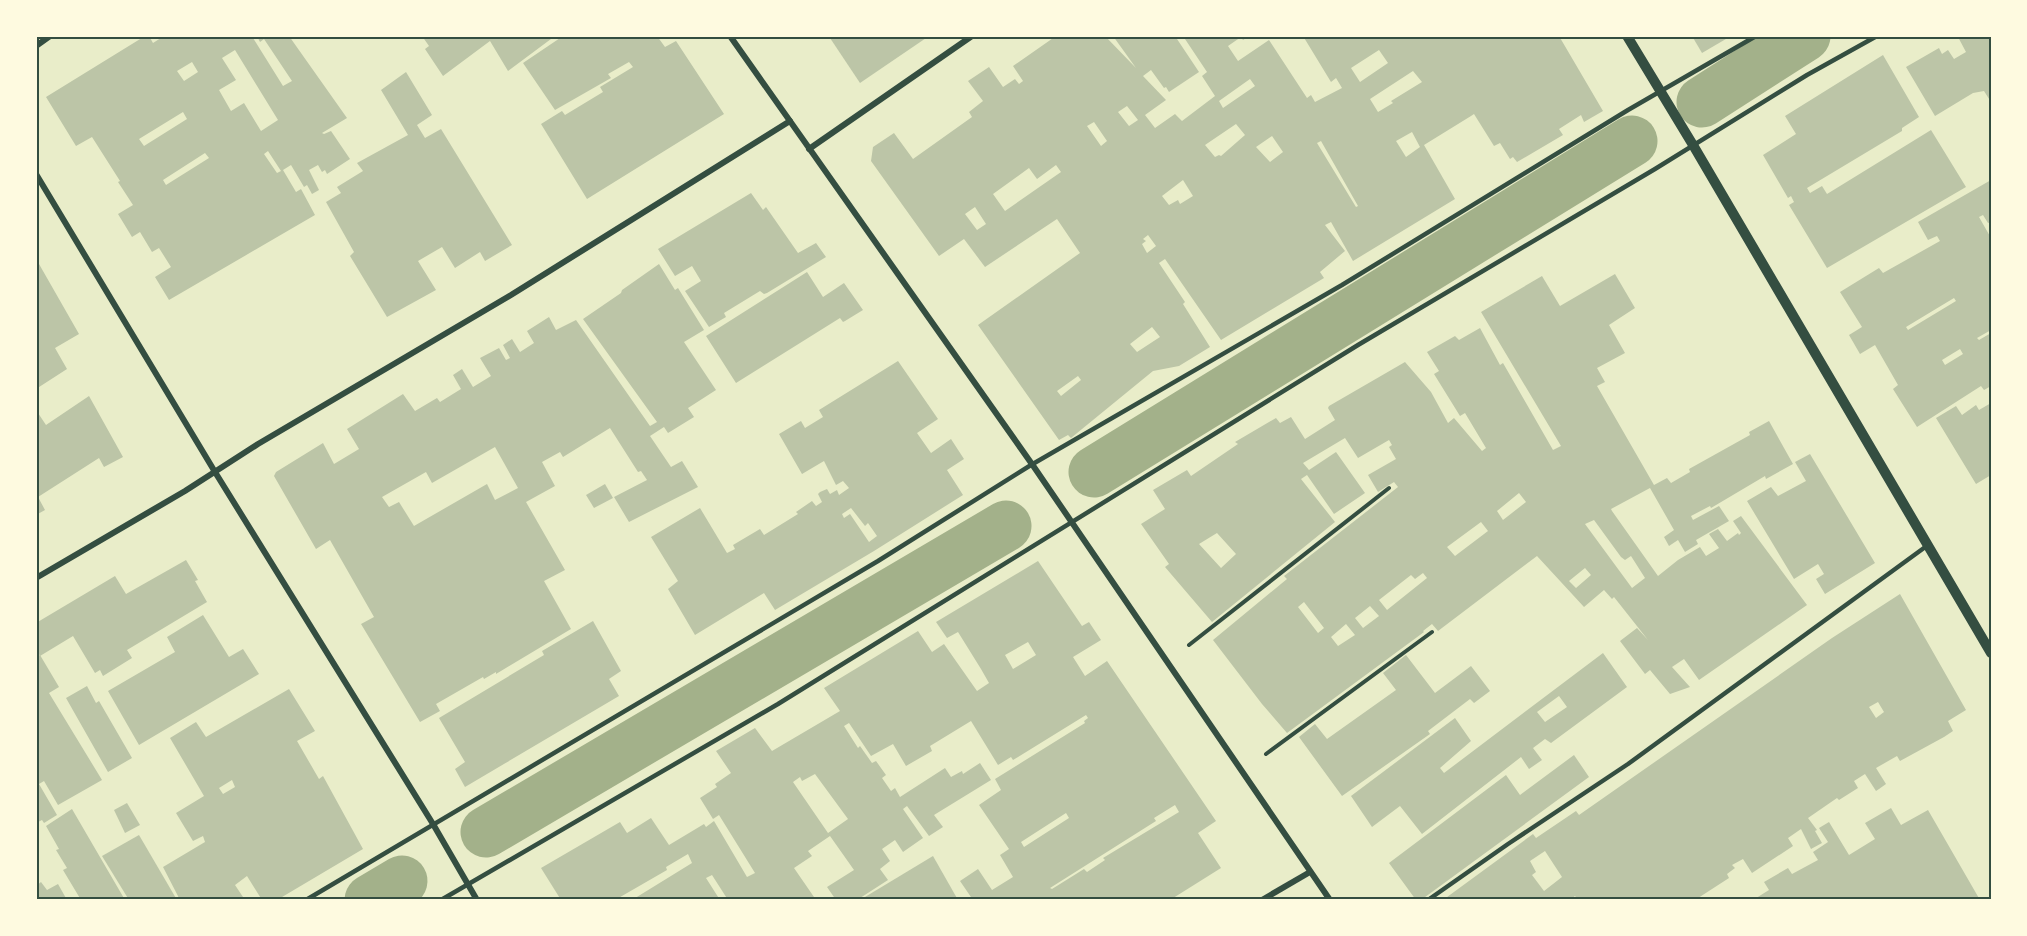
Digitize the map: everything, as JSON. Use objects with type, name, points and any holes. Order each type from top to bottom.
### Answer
[{"type":"street","points":[[36,46],[50,36]]},
{"type":"street","points":[[730,36],[1033,466],[1330,900]]},
{"type":"street","points":[[809,148],[972,36]]},
{"type":"street","points":[[1627,36],[1991,653]]},
{"type":"street","points":[[36,578],[511,295],[790,121]]},
{"type":"street","points":[[36,174],[215,472],[434,825],[477,900]]},
{"type":"street","points":[[1262,900],[1310,872]]},
{"type":"lane","points":[[306,900],[878,561],[1033,466],[1332,291],[1756,36]]},
{"type":"lane","points":[[441,900],[778,704],[1069,520],[1807,75],[1877,36]]},
{"type":"lane","points":[[1428,900],[1628,764],[1928,545]]},
{"type":"path","points":[[1167,663],[1389,488]]},
{"type":"path","points":[[1242,772],[1432,632]]},
{"type":"building","points":[[145,36],[149,36],[153,43],[164,36],[256,36],[253,38],[283,86],[292,81],[264,39],[260,42],[257,36],[289,36],[347,118],[322,133],[331,131],[350,159],[327,174],[325,170],[322,172],[318,165],[309,170],[319,190],[312,194],[307,185],[304,187],[291,165],[283,170],[296,192],[301,189],[315,215],[169,300],[155,277],[171,267],[159,248],[152,252],[140,232],[132,237],[118,214],[133,205],[118,182],[120,181],[92,137],[76,146],[46,97]],"holes":[[[235,50],[278,120],[261,131],[244,103],[231,111],[219,90],[236,80],[222,58]],[[192,62],[198,72],[184,81],[177,71]],[[183,112],[187,119],[144,146],[139,139]],[[268,151],[281,171],[277,173],[264,154]],[[205,153],[209,158],[166,185],[163,180]]]},
{"type":"building","points":[[422,36],[555,36],[508,71],[490,41],[443,76],[425,49],[429,46]]},
{"type":"building","points":[[563,36],[657,36],[665,47],[676,41],[724,114],[587,199],[541,124],[562,111],[565,115],[603,92],[600,87],[633,67],[629,62],[608,74],[611,78],[555,110],[523,63]]},
{"type":"building","points":[[833,36],[929,36],[860,83],[830,38]]},
{"type":"building","points":[[1056,36],[1105,36],[1136,68],[1113,36],[1175,36],[1199,72],[1169,92],[1151,70],[1143,76],[1166,100],[1145,115],[1155,128],[1175,114],[1182,121],[1215,96],[1202,76],[1207,72],[1183,36],[1249,36],[1243,40],[1241,37],[1228,46],[1238,61],[1269,40],[1307,98],[1311,95],[1315,102],[1342,88],[1336,78],[1331,82],[1303,36],[1559,36],[1603,111],[1584,122],[1581,115],[1559,129],[1563,135],[1517,162],[1513,157],[1510,159],[1500,143],[1494,146],[1474,114],[1424,145],[1455,199],[1353,261],[1331,222],[1325,225],[1345,251],[1320,272],[1324,278],[1221,340],[1165,259],[1159,263],[1185,302],[1183,304],[1210,347],[1179,366],[1153,371],[1071,438],[1068,435],[1059,440],[978,325],[1080,253],[1057,219],[985,267],[964,239],[939,256],[871,161],[873,147],[894,133],[913,159],[972,117],[969,112],[983,101],[968,81],[989,67],[1003,87],[1015,79],[1019,84],[1023,81],[1013,66]],"holes":[[[1379,50],[1388,63],[1360,82],[1351,68]],[[1413,71],[1422,82],[1391,101],[1393,103],[1378,112],[1370,99]],[[1250,79],[1255,86],[1223,108],[1219,101]],[[1127,106],[1138,120],[1129,126],[1118,112]],[[1094,122],[1107,141],[1101,146],[1087,126]],[[1236,124],[1245,135],[1221,156],[1215,157],[1205,145]],[[1412,132],[1420,147],[1406,157],[1396,141]],[[1272,136],[1283,152],[1270,162],[1256,147]],[[1321,141],[1358,206],[1356,207],[1317,143]],[[1056,165],[1061,172],[1005,211],[993,194],[1029,168],[1037,179]],[[1183,180],[1193,196],[1180,204],[1178,200],[1169,205],[1162,196]],[[975,207],[986,224],[977,230],[965,214]],[[1148,235],[1156,246],[1147,253],[1142,244],[1146,241],[1143,239]],[[1152,327],[1160,337],[1137,352],[1130,344]],[[1078,376],[1081,380],[1061,396],[1057,391]]]},
{"type":"building","points":[[1692,36],[1731,36],[1702,53]]},
{"type":"building","points":[[1991,36],[1991,102],[1984,91],[1973,93],[1935,116],[1906,67],[1939,48],[1942,54],[1948,50],[1954,59],[1966,52],[1958,37]]},
{"type":"building","points":[[1883,55],[1919,117],[1902,128],[1902,131],[1807,188],[1810,193],[1822,186],[1827,194],[1931,130],[1966,187],[1827,268],[1789,205],[1794,202],[1791,196],[1788,198],[1763,155],[1796,134],[1785,116]]},
{"type":"building","points":[[406,72],[432,115],[417,125],[425,138],[441,129],[512,245],[485,261],[480,252],[455,268],[442,247],[418,261],[436,290],[387,317],[350,256],[354,252],[326,202],[341,193],[337,187],[363,171],[357,163],[408,135],[381,90]]},
{"type":"building","points":[[1991,180],[1991,222],[1988,223],[1983,215],[1979,217],[1991,238],[1991,330],[1977,338],[1979,340],[1991,333],[1991,386],[1984,390],[1981,386],[1917,427],[1893,389],[1898,385],[1875,345],[1860,354],[1849,335],[1862,327],[1840,292],[1879,268],[1883,273],[1940,241],[1937,236],[1928,240],[1918,222]],"holes":[[[1954,298],[1956,301],[1908,330],[1906,327]],[[1960,349],[1963,354],[1945,365],[1942,360]]]},
{"type":"building","points":[[751,193],[763,210],[766,207],[798,253],[816,243],[826,257],[767,293],[760,291],[724,313],[726,317],[709,327],[685,291],[701,281],[692,266],[675,276],[658,249]]},
{"type":"building","points":[[39,264],[79,334],[55,348],[67,369],[36,389],[36,266]]},
{"type":"building","points":[[659,264],[675,290],[678,288],[704,330],[684,342],[716,390],[688,408],[694,417],[668,433],[664,427],[650,436],[671,467],[682,461],[698,487],[629,522],[614,497],[647,480],[641,471],[638,472],[610,428],[563,457],[560,452],[542,462],[555,486],[526,502],[565,570],[544,581],[571,629],[496,674],[496,672],[484,679],[483,677],[436,704],[440,711],[420,722],[361,624],[374,617],[330,540],[316,549],[274,476],[276,472],[323,443],[334,464],[359,449],[347,429],[403,394],[415,411],[437,398],[440,402],[461,389],[453,375],[462,369],[473,387],[491,376],[480,358],[499,348],[506,360],[510,358],[503,345],[512,339],[520,352],[534,343],[527,331],[549,317],[556,330],[576,320],[650,426],[657,422],[583,319],[621,293]],"holes":[[[495,447],[518,488],[495,500],[487,484],[414,526],[399,502],[389,507],[382,497],[426,472],[432,483]]]},
{"type":"building","points":[[807,272],[823,297],[844,283],[863,310],[843,322],[840,318],[736,383],[706,336]]},
{"type":"building","points":[[1615,274],[1635,308],[1609,325],[1625,353],[1597,368],[1605,382],[1597,386],[1654,485],[1667,478],[1671,483],[1690,472],[1689,469],[1750,435],[1749,432],[1769,421],[1793,464],[1766,479],[1765,476],[1711,508],[1710,506],[1691,516],[1693,520],[1719,506],[1729,521],[1696,540],[1698,544],[1685,552],[1678,540],[1669,546],[1664,537],[1674,530],[1650,488],[1611,509],[1658,576],[1678,560],[1700,547],[1706,556],[1719,548],[1709,534],[1718,529],[1727,541],[1738,533],[1739,535],[1741,533],[1733,521],[1741,516],[1807,605],[1699,680],[1684,659],[1672,667],[1690,687],[1670,694],[1650,670],[1645,674],[1620,641],[1637,628],[1648,640],[1614,597],[1612,599],[1604,590],[1584,607],[1537,556],[1438,631],[1432,624],[1287,733],[1213,640],[1287,579],[1284,576],[1398,487],[1394,482],[1378,492],[1368,475],[1396,459],[1389,447],[1392,445],[1389,440],[1358,458],[1345,438],[1303,463],[1309,470],[1336,452],[1365,493],[1334,514],[1307,475],[1301,479],[1335,522],[1212,622],[1165,567],[1169,564],[1141,524],[1165,509],[1153,490],[1187,470],[1191,476],[1238,444],[1235,442],[1276,418],[1280,423],[1291,417],[1305,439],[1335,420],[1329,406],[1405,362],[1431,392],[1448,423],[1454,418],[1482,451],[1486,448],[1465,413],[1460,416],[1434,374],[1439,371],[1427,352],[1455,336],[1459,340],[1480,328],[1500,365],[1503,363],[1553,450],[1561,446],[1481,312],[1542,276],[1560,306]],"holes":[[[1519,493],[1526,502],[1503,520],[1497,511]],[[1594,520],[1621,557],[1625,560],[1631,556],[1645,578],[1632,588],[1585,524]],[[1481,522],[1488,531],[1455,556],[1447,547]],[[1217,533],[1236,554],[1221,568],[1199,544]],[[1585,568],[1591,575],[1576,588],[1569,581]],[[1423,573],[1427,578],[1387,610],[1379,600],[1411,575],[1415,579]],[[1304,602],[1324,628],[1318,633],[1298,607]],[[1370,606],[1379,616],[1363,628],[1355,618]],[[1346,624],[1355,635],[1338,646],[1331,637]]]},
{"type":"building","points":[[898,361],[938,419],[917,433],[931,453],[951,439],[964,459],[947,470],[963,495],[775,610],[764,593],[695,635],[668,589],[678,581],[651,537],[700,508],[727,553],[735,549],[733,545],[760,529],[764,535],[798,514],[796,512],[812,501],[816,506],[822,502],[818,494],[820,492],[827,489],[830,494],[837,490],[839,495],[849,488],[843,481],[836,485],[824,461],[802,474],[779,434],[801,421],[805,428],[823,417],[819,410]],"holes":[[[851,508],[865,526],[868,523],[877,536],[869,542],[850,514],[844,518],[842,514]]]},
{"type":"building","points":[[89,396],[123,457],[104,467],[99,458],[38,497],[45,510],[36,515],[36,410],[46,425]]},
{"type":"building","points":[[1991,403],[1991,475],[1976,484],[1936,418],[1956,406],[1962,415],[1976,405],[1979,410]]},
{"type":"building","points":[[1810,454],[1875,563],[1825,594],[1816,579],[1824,574],[1818,564],[1794,579],[1747,501],[1771,487],[1778,496],[1806,481],[1795,462]]},
{"type":"building","points":[[605,484],[613,498],[594,508],[586,495]]},
{"type":"building","points":[[186,560],[207,602],[127,650],[132,658],[103,676],[100,670],[95,673],[73,636],[40,656],[36,649],[36,623],[115,576],[126,594]]},
{"type":"building","points":[[1038,561],[1082,626],[1089,622],[1101,640],[1073,657],[1085,676],[1107,661],[1216,821],[1198,833],[1221,868],[1170,900],[973,900],[960,881],[978,869],[992,890],[1013,877],[1000,855],[1009,849],[979,805],[1001,790],[995,779],[1085,723],[1084,721],[1088,718],[1086,715],[1013,760],[1011,757],[998,765],[971,721],[930,746],[932,751],[906,766],[893,744],[871,756],[849,723],[844,726],[858,748],[860,746],[872,763],[876,761],[886,775],[882,778],[891,791],[895,788],[900,797],[945,768],[951,777],[962,771],[963,774],[980,763],[991,780],[934,815],[943,827],[929,836],[907,806],[903,809],[923,838],[903,852],[895,840],[882,849],[890,861],[880,869],[888,880],[857,900],[836,900],[827,887],[854,870],[830,836],[808,851],[812,856],[794,868],[814,897],[809,900],[728,900],[712,875],[706,878],[720,900],[632,900],[692,863],[688,854],[666,867],[667,870],[615,900],[561,900],[541,868],[620,822],[627,833],[651,818],[669,845],[704,824],[706,827],[714,821],[747,877],[755,873],[719,815],[713,819],[700,798],[717,787],[715,784],[731,773],[716,751],[755,728],[772,751],[840,711],[824,688],[918,631],[932,652],[944,644],[977,691],[989,683],[958,632],[947,638],[936,622]],"holes":[[[1028,642],[1036,655],[1013,669],[1005,655]],[[815,774],[848,819],[828,833],[793,782],[800,777],[802,781]],[[1175,805],[1179,812],[1103,858],[1105,860],[1087,872],[1084,869],[1052,889],[1050,888],[1156,821],[1154,818]],[[1066,813],[1069,818],[1024,847],[1021,842]]]},
{"type":"building","points":[[1900,594],[1966,710],[1948,721],[1953,731],[1944,737],[1900,761],[1897,756],[1876,768],[1886,784],[1879,789],[1876,791],[1865,774],[1854,781],[1858,788],[1839,800],[1837,798],[1808,818],[1817,830],[1815,831],[1822,843],[1811,849],[1801,829],[1788,838],[1793,846],[1752,873],[1743,859],[1732,865],[1735,868],[1727,874],[1729,878],[1695,900],[1578,900],[1575,896],[1570,900],[1443,900],[1533,834],[1536,838],[1576,811],[1579,815],[1832,638]],"holes":[[[1878,702],[1884,712],[1876,718],[1869,707]],[[1545,851],[1562,877],[1544,891],[1532,875],[1536,872],[1530,861]]]},
{"type":"building","points":[[203,615],[229,657],[243,649],[259,674],[139,745],[108,691],[175,652],[167,637]]},
{"type":"building","points":[[593,621],[621,671],[609,679],[619,696],[465,787],[455,769],[465,762],[439,718],[544,655],[542,651]]},
{"type":"building","points":[[1603,653],[1627,687],[1551,743],[1545,739],[1533,748],[1542,760],[1529,769],[1521,757],[1422,834],[1400,806],[1372,827],[1351,796],[1455,718],[1471,741],[1440,768],[1444,773]],"holes":[[[1559,696],[1567,707],[1545,722],[1537,712]]]},
{"type":"building","points":[[40,655],[59,687],[49,693],[102,780],[58,805],[44,781],[39,784],[57,815],[44,823],[42,820],[36,823],[36,657]]},
{"type":"building","points":[[1406,655],[1435,693],[1471,666],[1490,691],[1474,703],[1470,699],[1428,731],[1430,734],[1342,796],[1299,737],[1315,724],[1327,739],[1396,690],[1383,673]]},
{"type":"building","points":[[87,686],[96,703],[99,701],[132,758],[108,772],[66,698]]},
{"type":"building","points":[[289,689],[315,731],[297,741],[319,779],[323,776],[363,849],[277,900],[262,900],[247,876],[235,885],[245,900],[180,900],[163,867],[205,842],[203,836],[193,841],[176,813],[204,796],[170,738],[196,722],[206,737]],"holes":[[[232,780],[235,787],[223,794],[219,788]]]},
{"type":"building","points":[[1574,755],[1589,777],[1421,900],[1416,900],[1389,863],[1506,775],[1520,795]]},
{"type":"building","points":[[127,803],[140,825],[125,833],[114,810]]},
{"type":"building","points":[[1891,808],[1901,825],[1928,810],[1980,900],[1753,900],[1769,890],[1764,882],[1788,868],[1792,874],[1818,860],[1813,852],[1828,842],[1819,828],[1829,822],[1849,855],[1875,839],[1865,823]]},
{"type":"building","points":[[72,809],[125,900],[81,900],[63,870],[67,868],[46,826]]},
{"type":"building","points":[[139,835],[177,900],[129,900],[102,856]]},
{"type":"building","points":[[933,856],[958,900],[860,900]]},
{"type":"building","points":[[41,882],[47,890],[58,884],[67,900],[36,900],[36,886]]},
{"type":"waterway","points":[[1702,102],[1805,36]]},
{"type":"waterway","points":[[1094,472],[1632,141]]},
{"type":"waterway","points":[[486,832],[1006,526]]},
{"type":"waterway","points":[[370,900],[402,881]]}]
